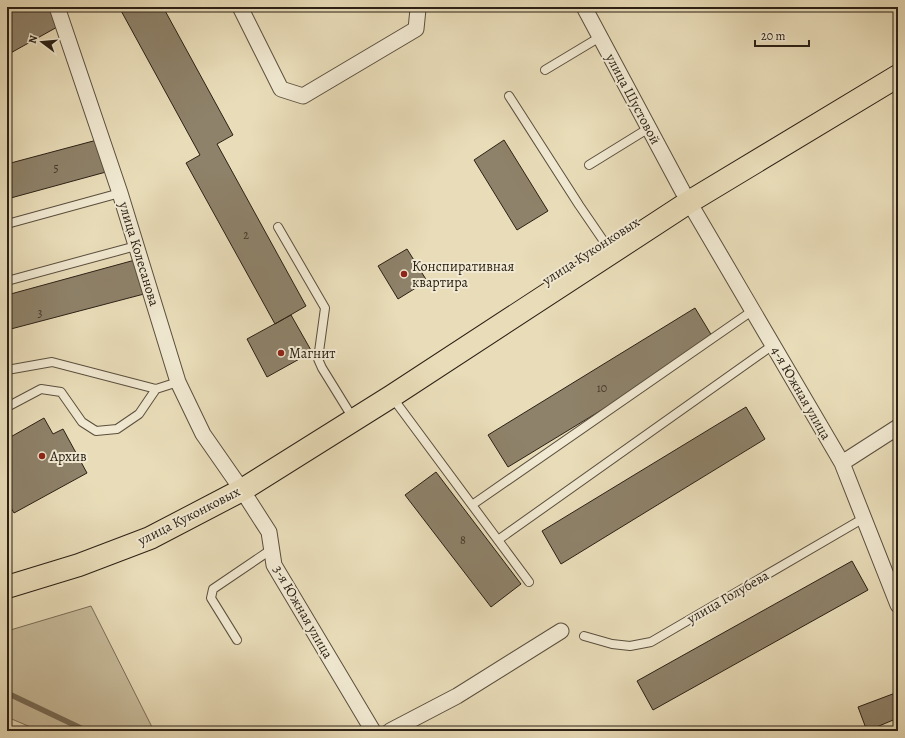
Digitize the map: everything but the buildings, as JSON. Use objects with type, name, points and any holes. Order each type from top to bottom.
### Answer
[{"type":"main road","name":"улица Куконковых","points":[[7,587],[79,565],[150,538],[242,490],[392,396],[686,197],[898,63]]},
{"type":"main road","name":"улица Куконковых","points":[[296,457],[404,374],[605,242],[898,76]]},
{"type":"street","name":"улица Колесанова","points":[[57,7],[120,193],[178,382],[203,434],[242,490]]},
{"type":"street","points":[[240,7],[281,88],[303,96],[416,29],[417,7]]},
{"type":"street","name":"улица Шустовой","points":[[584,7],[686,197]]},
{"type":"street","name":"4-я Южная улица","points":[[686,197],[842,462],[898,605]]},
{"type":"street","points":[[842,462],[898,427]]},
{"type":"street","name":"3-я Южная улица","points":[[242,490],[269,532],[274,565],[373,731]]},
{"type":"street","points":[[390,731],[457,696],[561,630]]},
{"type":"lane","points":[[545,70],[600,37]]},
{"type":"lane","points":[[509,96],[579,205],[605,242]]},
{"type":"lane","points":[[589,165],[649,128]]},
{"type":"lane","points":[[7,224],[120,193]]},
{"type":"lane","points":[[278,227],[325,308],[318,359],[351,415]]},
{"type":"lane","points":[[7,281],[136,246]]},
{"type":"lane","points":[[472,505],[752,311]]},
{"type":"lane","points":[[498,540],[773,345]]},
{"type":"lane","points":[[7,370],[52,362],[156,389],[178,382]]},
{"type":"lane","points":[[7,407],[41,389],[61,392],[82,422],[96,431],[117,429],[139,414],[156,389]]},
{"type":"lane","points":[[392,396],[529,582]]},
{"type":"lane","name":"улица Голубева","points":[[584,636],[612,644],[630,646],[651,642],[864,518]]},
{"type":"lane","points":[[238,640],[211,598],[213,589],[272,549]]},
{"type":"shaded area","points":[[91,606],[154,731],[40,731],[7,717],[7,631]]},
{"type":"waterway","points":[[7,693],[87,731]]},
{"type":"place","name":"Конспиративная квартира","points":[[404,274]]},
{"type":"place","name":"Магнит","points":[[281,353]]},
{"type":"place","name":"Архив","points":[[42,456]]}]
